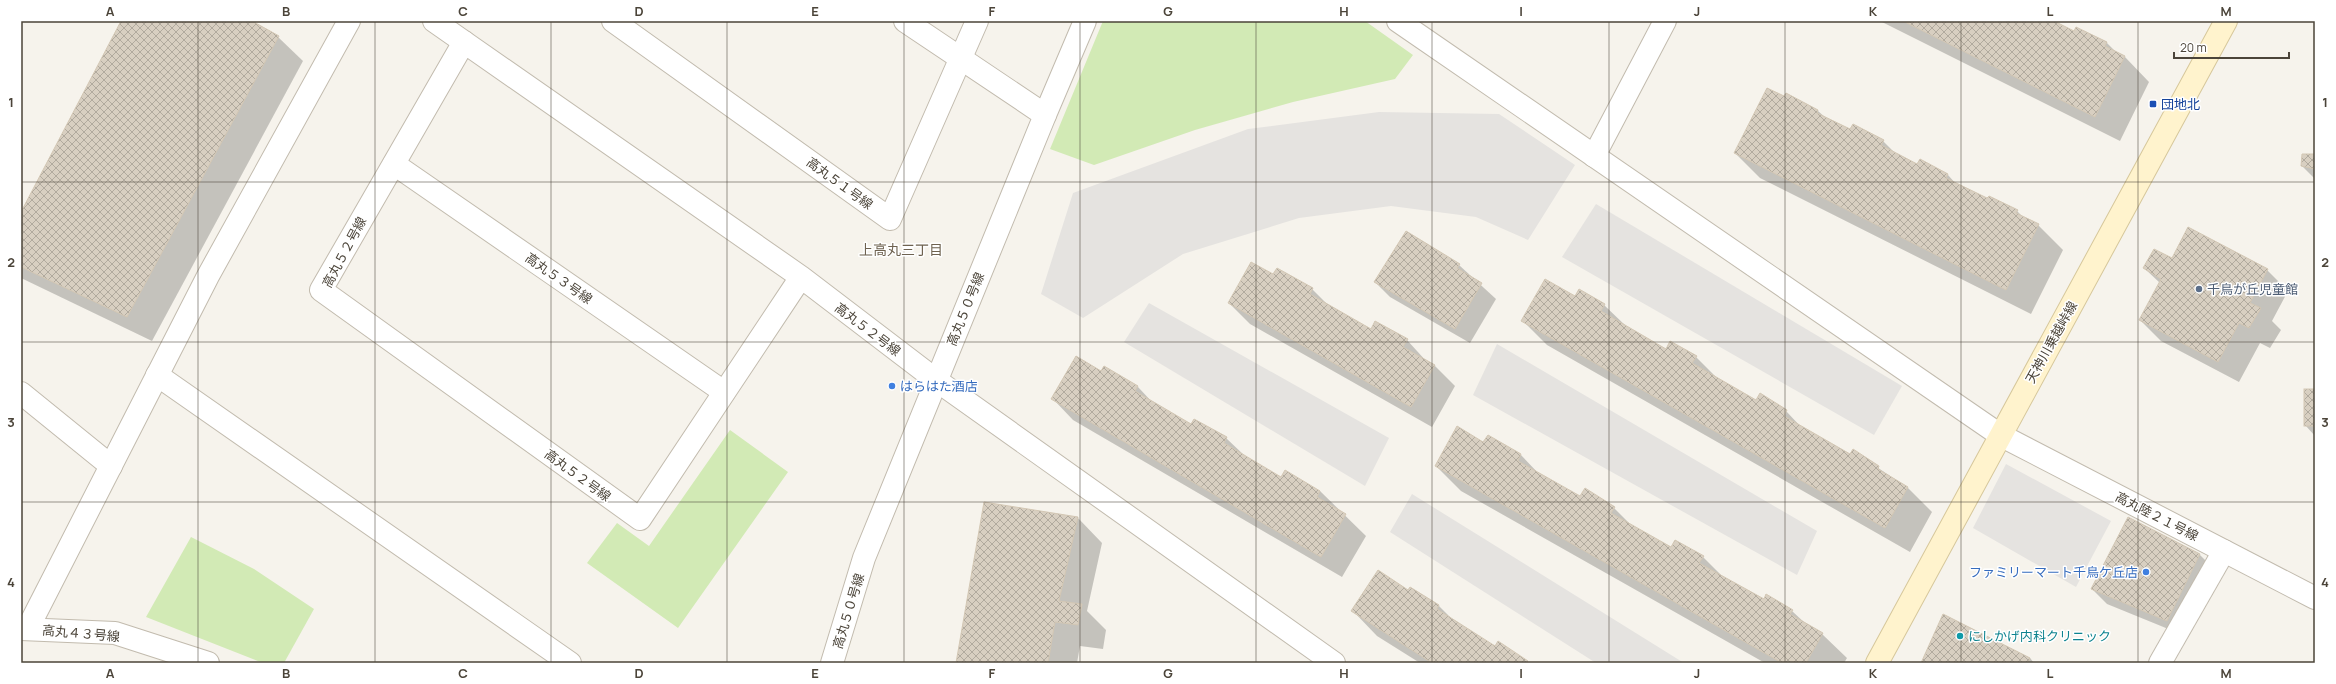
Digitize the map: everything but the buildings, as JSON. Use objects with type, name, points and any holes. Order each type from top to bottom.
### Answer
[{"type":"street","points":[[24,629],[111,466],[208,276],[349,21]]},
{"type":"street","points":[[434,21],[464,42]]},
{"type":"street","name":"高丸５１号線","points":[[613,21],[890,219],[977,21]]},
{"type":"street","points":[[905,21],[1046,116]]},
{"type":"street","name":"高丸５０号線","points":[[832,663],[864,558],[1084,21]]},
{"type":"street","name":"高丸陸２１号線","points":[[1398,21],[2000,435],[2315,598]]},
{"type":"street","points":[[1594,156],[1665,21]]},
{"type":"street","name":"天神川乗越峠線","points":[[1877,663],[2226,21]]},
{"type":"street","name":"高丸５２号線","points":[[801,277],[640,519],[321,290],[464,42],[801,277],[936,380],[1334,663]]},
{"type":"street","name":"高丸５３号線","points":[[394,164],[724,392]]},
{"type":"street","points":[[157,375],[570,663]]},
{"type":"street","points":[[23,400],[111,466]]},
{"type":"street","points":[[2160,663],[2224,551]]},
{"type":"street","name":"高丸４３号線","points":[[24,629],[115,633],[208,663]]},
{"type":"green space","points":[[1103,21],[1365,21],[1413,55],[1395,79],[1293,102],[1195,130],[1094,165],[1050,149]]},
{"type":"green space","points":[[730,430],[788,472],[678,628],[587,563],[617,523],[649,546]]},
{"type":"green space","points":[[191,537],[254,569],[314,609],[284,663],[263,663],[146,617]]},
{"type":"shaded area","points":[[1379,112],[1499,114],[1575,165],[1528,240],[1476,217],[1391,206],[1299,218],[1183,254],[1083,318],[1041,294],[1073,193],[1248,129]]},
{"type":"shaded area","points":[[1596,204],[1902,386],[1874,435],[1562,257]]},
{"type":"shaded area","points":[[1149,303],[1389,438],[1365,486],[1124,342]]},
{"type":"shaded area","points":[[1497,344],[1817,531],[1797,575],[1473,395]]},
{"type":"shaded area","points":[[2006,464],[2111,521],[2076,587],[1973,528]]},
{"type":"shaded area","points":[[1412,494],[1684,663],[1596,663],[1390,532]]},
{"type":"place","name":"団地北","points":[[2153,104]]},
{"type":"place","name":"千鳥が丘児童館","points":[[2199,289]]},
{"type":"place","name":"はらはた酒店","points":[[892,386]]},
{"type":"place","name":"ファミリーマート千鳥ケ丘店","points":[[2146,572]]},
{"type":"place","name":"にしかげ内科クリニック","points":[[1960,636]]},
{"type":"district","name":"上高丸三丁目","points":[[901,249]]}]
